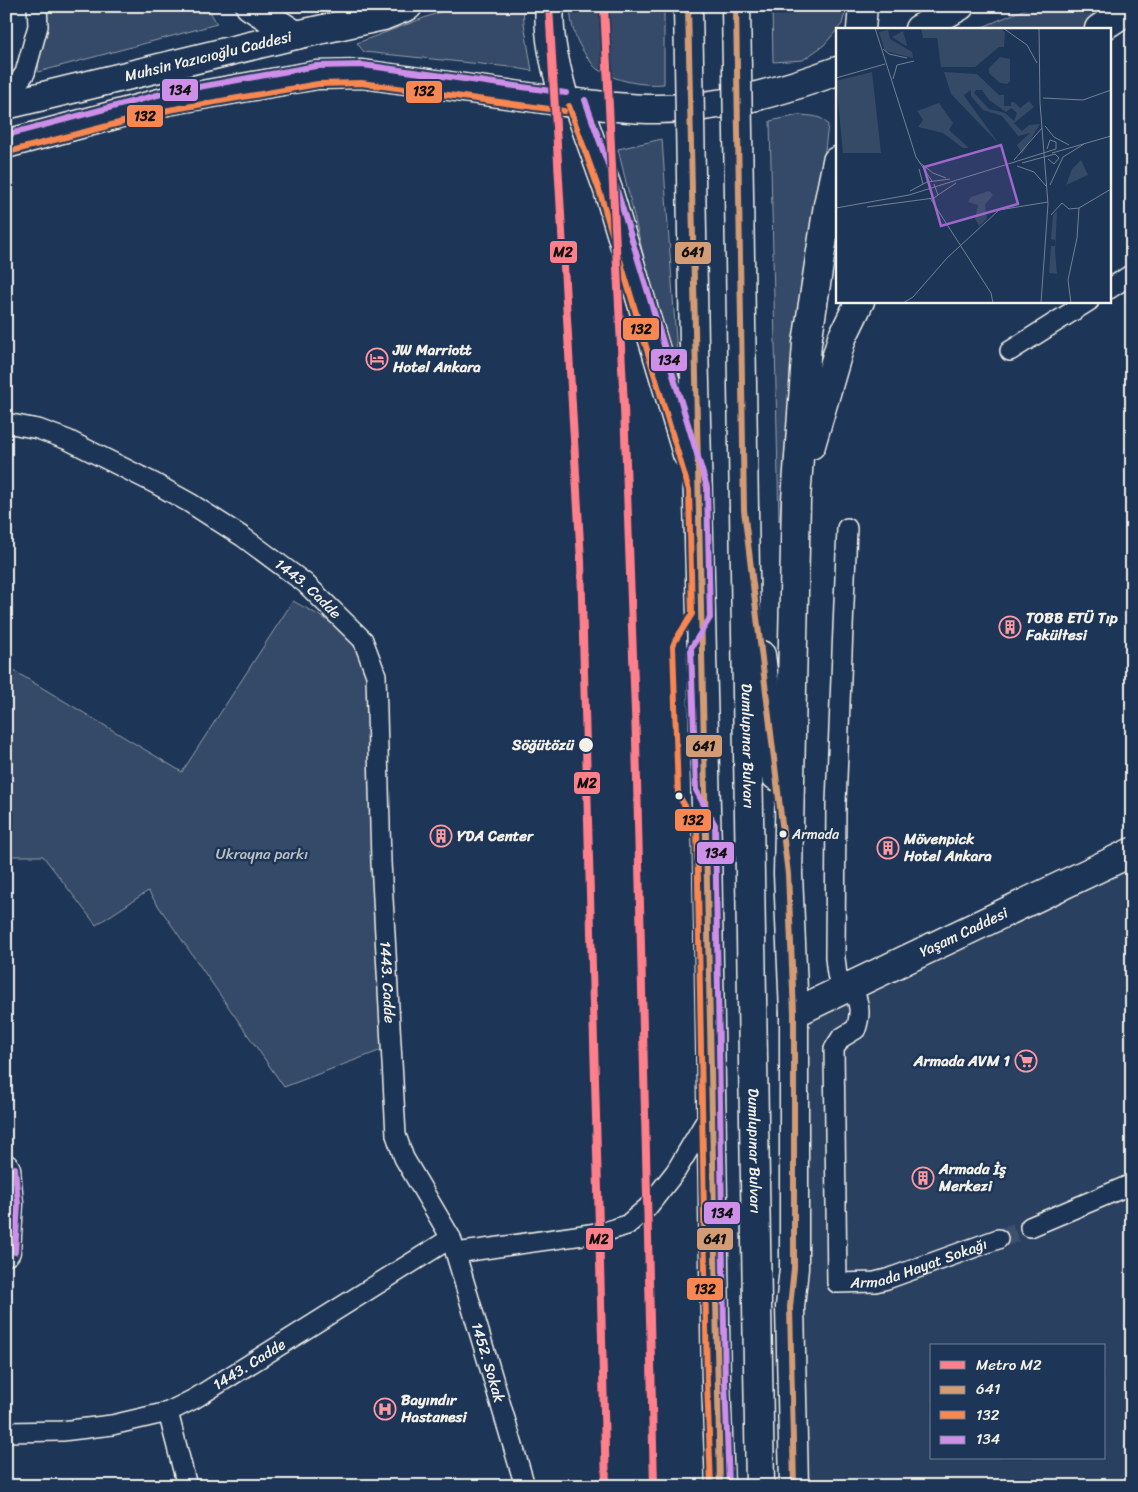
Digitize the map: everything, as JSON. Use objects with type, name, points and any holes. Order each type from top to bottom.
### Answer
[{"type":"main road","points":[[250,6],[296,35]]},
{"type":"main road","name":"Muhsin Yazıcıoğlu Caddesi","points":[[6,104],[296,35],[361,13],[383,16],[408,6]]},
{"type":"main road","points":[[550,6],[548,21],[552,47],[571,102],[608,190],[698,489]]},
{"type":"main road","points":[[688,6],[720,1486]]},
{"type":"main road","name":"Dumlupınar Bulvarı","points":[[736,6],[760,1486]]},
{"type":"main road","points":[[861,28],[863,6]]},
{"type":"main road","points":[[921,28],[960,6]]},
{"type":"main road","points":[[1100,28],[1132,7]]},
{"type":"main road","points":[[6,144],[167,101],[317,75],[362,74],[571,102],[652,109],[718,105],[768,95],[836,70]]},
{"type":"main road","points":[[794,1486],[790,1307],[794,1258],[794,1013],[788,874],[796,500],[807,343],[828,205],[836,166]]},
{"type":"main road","points":[[796,500],[842,338],[860,302]]},
{"type":"main road","points":[[744,510],[788,874]]},
{"type":"main road","name":"Yaşam Caddesi","points":[[794,1013],[1132,852]]},
{"type":"main road","points":[[6,1169],[9,1204],[6,1251]]},
{"type":"main road","points":[[790,1307],[806,1400],[808,1486]]},
{"type":"street","points":[[6,98],[25,73],[38,26],[37,6]]},
{"type":"street","points":[[1110,288],[1132,274]]},
{"type":"street","points":[[1010,351],[1087,302]]},
{"type":"street","name":"1443. Cadde","points":[[6,423],[38,429],[68,440],[190,503],[243,537],[305,583],[363,640],[376,675],[381,862],[396,1135],[404,1158],[453,1245],[194,1399],[168,1412],[112,1425],[62,1431],[6,1432]]},
{"type":"street","points":[[847,528],[836,803],[835,958],[837,976],[841,982],[849,987]]},
{"type":"street","name":"Armada Hayat Sokağı","points":[[849,987],[857,998],[860,1010],[856,1029],[841,1038],[834,1049],[837,1283],[875,1282],[887,1279],[998,1239]]},
{"type":"street","points":[[453,1245],[604,1232],[627,1225],[647,1208],[676,1171],[711,1112]]},
{"type":"street","points":[[1030,1227],[1132,1184]]},
{"type":"street","name":"1452. Sokak","points":[[453,1245],[525,1486]]},
{"type":"street","points":[[168,1412],[187,1486]]},
{"type":"shaded area","points":[[1132,852],[1132,1473],[1111,1486],[808,1486],[806,1400],[790,1307],[794,1013]]},
{"type":"green space","points":[[43,6],[207,6],[217,24],[38,72]]},
{"type":"green space","points":[[456,6],[523,6],[532,71],[510,67],[364,52],[357,43]]},
{"type":"green space","points":[[570,6],[664,6],[664,84],[629,82],[612,77],[597,69],[579,45],[571,20]]},
{"type":"green space","points":[[772,6],[847,6],[842,24],[836,28],[836,31],[824,45],[803,60],[773,62]]},
{"type":"green space","points":[[1032,6],[1116,6],[1085,28],[980,28]]},
{"type":"green space","points":[[800,115],[822,119],[828,125],[779,521],[770,121]]},
{"type":"green space","points":[[662,139],[681,412],[618,149]]},
{"type":"green space","name":"Ukrayna parkı","points":[[293,601],[338,628],[353,641],[360,653],[369,683],[384,1047],[379,1051],[284,1087],[148,891],[96,925],[43,856],[6,856],[6,666],[182,772]]},
{"type":"tunnel","points":[[998,1239],[1030,1227]]},
{"type":"metro line","name":"M2","points":[[549,6],[581,561],[606,1486]]},
{"type":"metro line","name":"M2","points":[[604,6],[624,407],[636,739],[654,1486]]},
{"type":"transit line","name":"641","points":[[688,6],[720,1486]]},
{"type":"transit line","name":"641","points":[[736,6],[744,510],[788,874],[794,1013],[794,1268],[790,1307],[794,1486]]},
{"type":"transit line","name":"134","points":[[6,135],[165,93],[316,66],[363,65],[566,93]]},
{"type":"transit line","name":"132","points":[[8,152],[169,110],[318,84],[361,83],[564,111]]},
{"type":"transit line","name":"134","points":[[585,100],[616,187],[707,487],[710,618],[691,648],[696,790],[715,825],[725,1382],[729,1486]]},
{"type":"transit line","name":"132","points":[[569,106],[600,193],[689,490],[692,614],[673,646],[678,794],[697,827],[707,1382],[711,1486]]},
{"type":"transit line","name":"134","points":[[15,1168],[18,1204],[15,1252]]},
{"type":"place","name":"JW Marriott Hotel Ankara","points":[[377,359]]},
{"type":"place","name":"TOBB ETÜ Tıp Fakültesi","points":[[1010,627]]},
{"type":"place","name":"Söğütözü","points":[[586,745]]},
{"type":"place","name":"Armada","points":[[783,834]]},
{"type":"place","name":"YDA Center","points":[[441,836]]},
{"type":"place","name":"Mövenpick Hotel Ankara","points":[[888,848]]},
{"type":"place","name":"Armada AVM 1","points":[[1026,1061]]},
{"type":"place","name":"Armada İş Merkezi","points":[[923,1178]]},
{"type":"place","name":"Bayındır Hastanesi","points":[[385,1409]]}]
